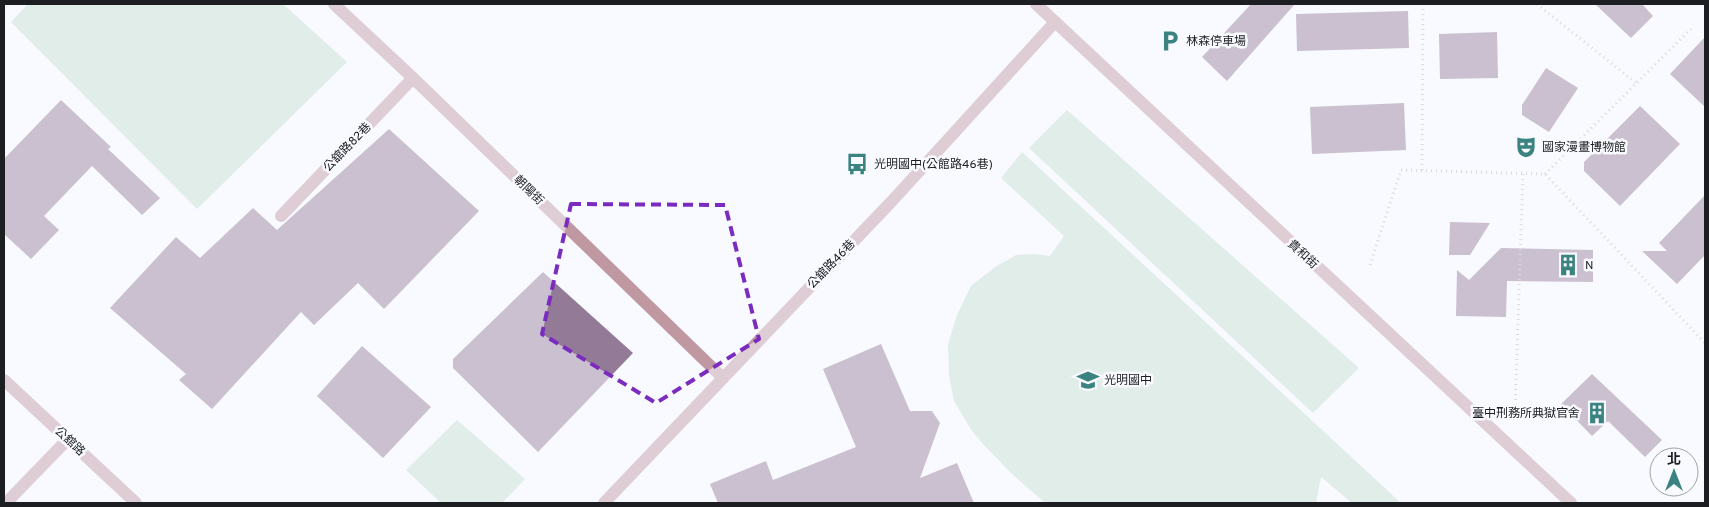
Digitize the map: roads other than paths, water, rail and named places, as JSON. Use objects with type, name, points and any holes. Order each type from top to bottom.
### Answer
[{"type":"street","name":"朝陽街","points":[[334,4],[723,378]]},
{"type":"street","name":"貴和街","points":[[1036,4],[1571,503]]},
{"type":"street","name":"公舘路46巷","points":[[604,503],[892,201],[1056,22]]},
{"type":"street","name":"公舘路82巷","points":[[281,216],[413,78]]},
{"type":"street","name":"公舘路","points":[[4,380],[136,503]]},
{"type":"street","points":[[6,503],[68,439]]},
{"type":"place","name":"林森停車場","points":[[1170,41]]},
{"type":"place","name":"國家漫畫博物館","points":[[1526,147]]},
{"type":"place","name":"光明國中(公館路46巷)","points":[[857,164]]},
{"type":"place","name":"N","points":[[1568,265]]},
{"type":"place","name":"光明國中","points":[[1088,380]]},
{"type":"place","name":"臺中刑務所典獄官舍","points":[[1597,413]]}]
